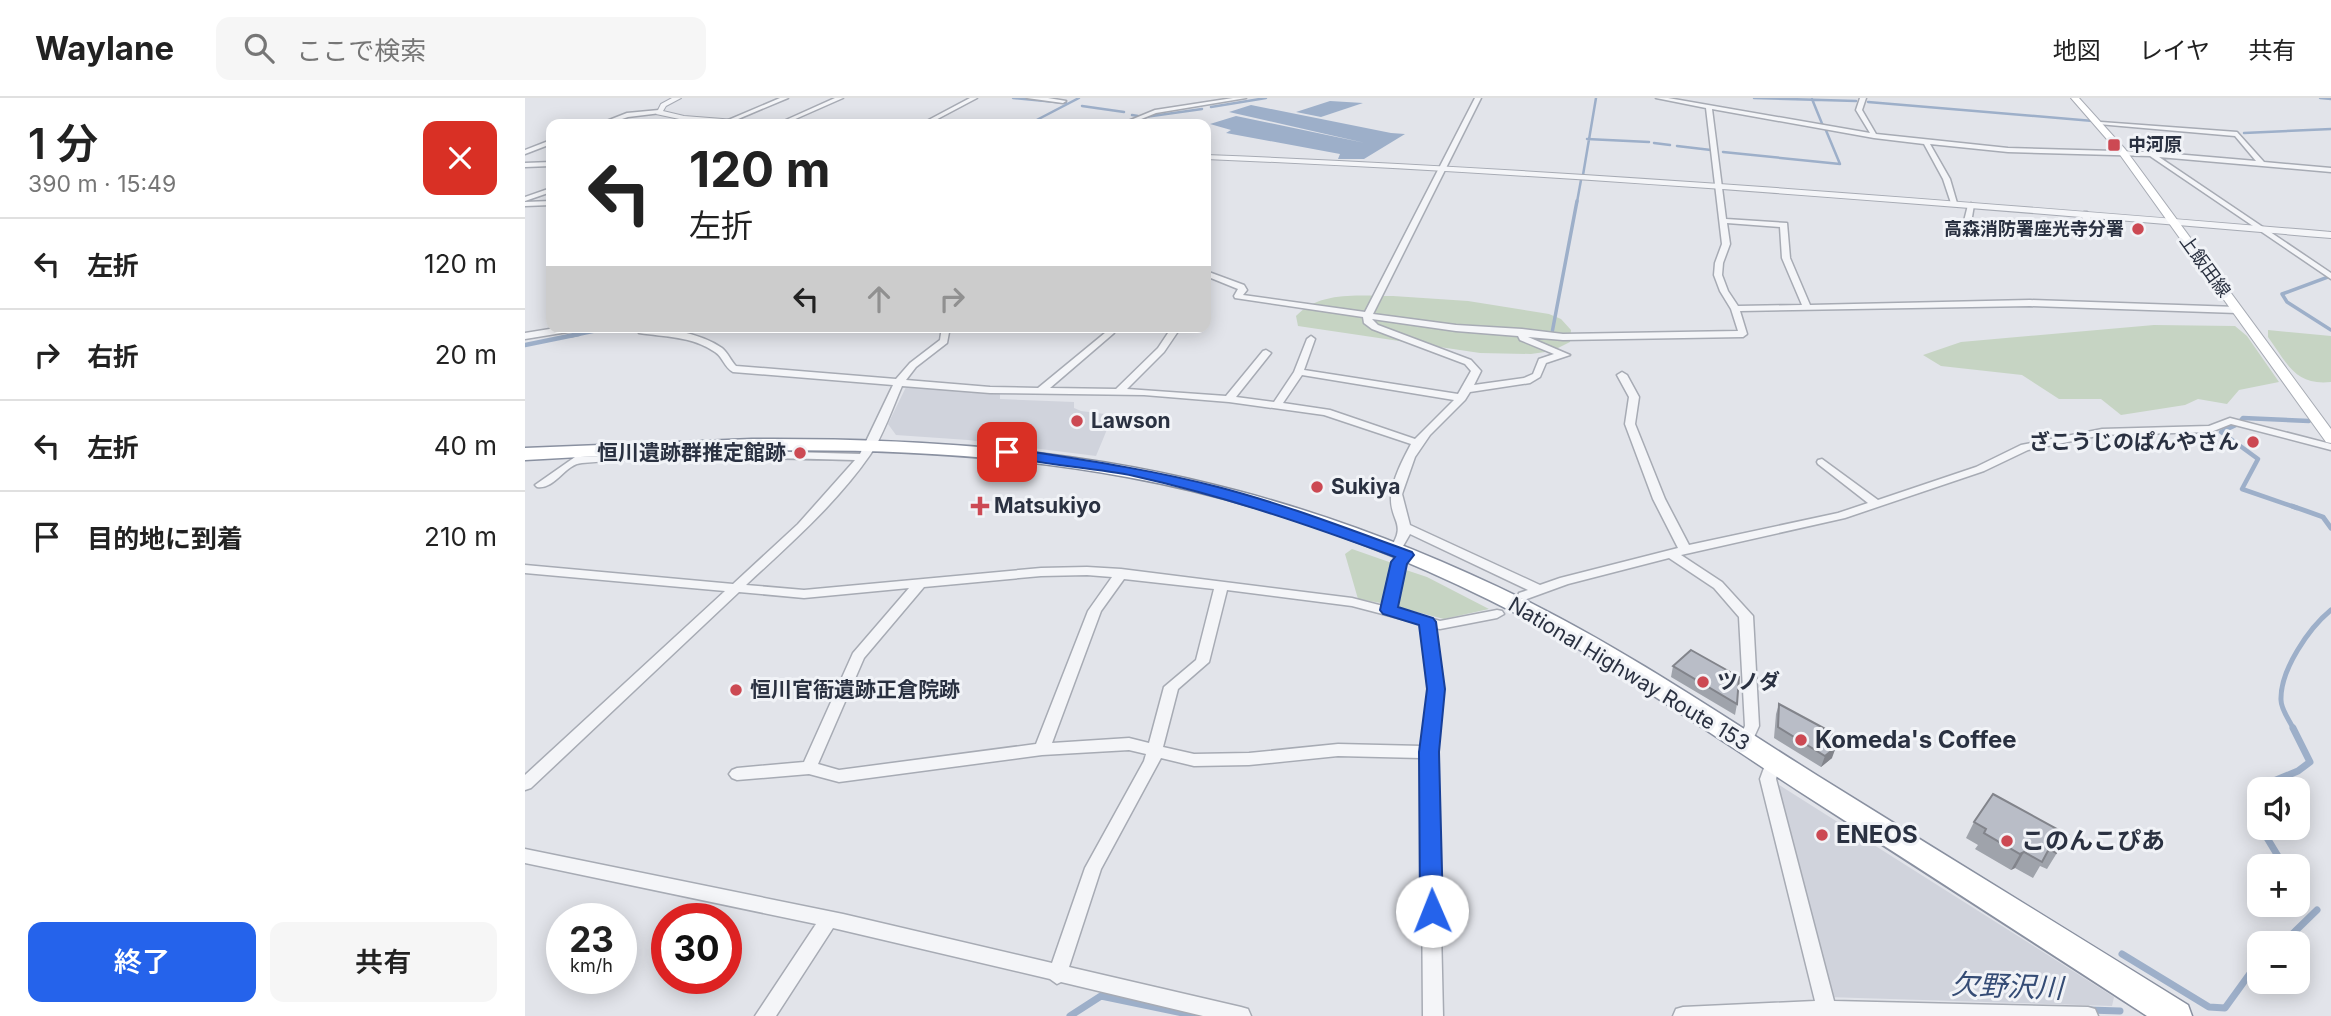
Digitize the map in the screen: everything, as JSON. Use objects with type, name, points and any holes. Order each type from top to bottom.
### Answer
[{"type":"highway","name":"National Highway Route 153","points":[[525,454],[754,449],[1007,452],[1131,471],[1280,510],[1401,553],[1556,626],[1773,761],[2143,1008],[2176,1016]]},
{"type":"main road","name":"上飯田線","points":[[2073,99],[2101,124],[2125,153],[2172,222],[2331,439]]},
{"type":"street","points":[[659,112],[663,105],[678,98]]},
{"type":"street","points":[[734,119],[785,98]]},
{"type":"street","points":[[792,119],[840,98]]},
{"type":"street","points":[[934,119],[974,98]]},
{"type":"street","points":[[1030,98],[1063,101]]},
{"type":"street","points":[[1137,119],[1155,112],[1243,98]]},
{"type":"street","points":[[1389,610],[1406,528],[1396,499],[1397,489],[1418,443],[1465,393],[1476,371],[1468,362],[1375,327],[1367,321],[1478,98]]},
{"type":"street","points":[[1660,98],[1874,136],[1926,142],[2020,151],[2151,154],[2331,170]]},
{"type":"street","points":[[1863,98],[1859,110],[1874,136]]},
{"type":"street","points":[[2053,98],[2073,99]]},
{"type":"street","points":[[1211,275],[1241,287],[1243,290],[1238,296],[1246,298],[1456,328],[1563,337],[1743,334],[1735,309],[1718,275],[1726,244],[1721,187],[1709,108]]},
{"type":"street","points":[[616,119],[627,115],[659,112],[673,117],[701,119]]},
{"type":"street","points":[[2101,124],[2237,134],[2261,163]]},
{"type":"street","points":[[1926,142],[1936,163],[1951,183],[1954,203]]},
{"type":"street","points":[[525,152],[546,144]]},
{"type":"street","points":[[2151,154],[2329,275]]},
{"type":"street","points":[[1211,157],[1443,167],[1954,203],[2331,235]]},
{"type":"street","points":[[525,165],[546,164]]},
{"type":"street","points":[[525,202],[546,192]]},
{"type":"street","points":[[525,202],[546,203]]},
{"type":"street","points":[[1971,205],[1967,225],[2092,227],[2084,214]]},
{"type":"street","points":[[1724,221],[1784,225],[1786,258],[1807,307]]},
{"type":"street","points":[[1735,309],[2030,303],[2237,310]]},
{"type":"street","points":[[1299,372],[1465,393],[1527,380],[1537,375],[1539,364],[1543,360],[1565,355],[1534,345],[1523,338],[1522,332]]},
{"type":"street","points":[[525,336],[546,333]]},
{"type":"street","points":[[656,333],[711,346],[722,352],[733,369],[1041,391],[1118,391],[1229,399],[1326,412],[1418,443]]},
{"type":"street","points":[[525,784],[802,526],[867,450],[899,382],[913,365],[944,341],[945,333]]},
{"type":"street","points":[[1041,391],[1109,333]]},
{"type":"street","points":[[1118,391],[1161,350],[1173,333]]},
{"type":"street","points":[[1276,406],[1299,372],[1311,339]]},
{"type":"street","points":[[1229,399],[1266,353]]},
{"type":"street","points":[[1622,375],[1635,397],[1630,424],[1678,552],[1734,600],[1746,616],[1752,726],[1745,743]]},
{"type":"street","points":[[1524,596],[1564,581],[1678,552],[1804,526],[1878,505],[1980,469],[2025,447],[2102,432],[2211,429],[2230,421],[2331,447]]},
{"type":"street","points":[[541,485],[575,460],[708,454],[754,449]]},
{"type":"street","points":[[1822,462],[1878,505]]},
{"type":"street","points":[[1406,528],[1539,590]]},
{"type":"street","points":[[525,570],[804,594],[1041,572],[1121,573],[1352,602],[1440,625],[1497,614]]},
{"type":"street","points":[[1042,750],[1095,611],[1121,573]]},
{"type":"street","points":[[809,768],[858,656],[919,584]]},
{"type":"street","points":[[1057,975],[1093,868],[1152,761],[1171,687],[1202,662],[1220,587]]},
{"type":"street","points":[[1427,622],[1436,689],[1429,752],[1433,1016]]},
{"type":"street","points":[[737,774],[809,768],[839,776],[1042,750],[1129,744],[1194,760],[1249,759],[1338,750],[1429,752]]},
{"type":"street","points":[[1773,761],[1768,779],[1827,1010]]},
{"type":"street","points":[[525,856],[828,919],[1057,975],[1241,1016]]},
{"type":"street","points":[[765,1016],[828,919]]},
{"type":"street","points":[[1683,1016],[1827,1010],[1904,1014],[2088,1016]]},
{"type":"shaded area","points":[[906,387],[1000,391],[1000,399],[1074,402],[1074,408],[1081,411],[1113,415],[1096,456],[968,440],[896,435],[888,424]]},
{"type":"shaded area","points":[[1773,781],[2114,997],[2112,1006],[1827,997]]},
{"type":"green space","points":[[1354,295],[1468,301],[1549,314],[1561,319],[1571,330],[1570,342],[1552,351],[1531,354],[1480,353],[1298,326],[1296,316],[1317,302],[1329,298]]},
{"type":"green space","points":[[2154,325],[2235,326],[2247,336],[2279,382],[2239,390],[2227,404],[2198,399],[2185,405],[2121,415],[2101,399],[2059,399],[2022,375],[1941,366],[1923,355],[1961,342]]},
{"type":"green space","points":[[2268,330],[2331,336],[2331,382],[2309,380],[2293,371],[2268,337]]},
{"type":"green space","points":[[1352,549],[1392,563],[1386,598],[1381,603],[1358,599],[1345,554]]},
{"type":"green space","points":[[1402,571],[1427,577],[1489,609],[1444,619],[1397,607]]},
{"type":"water","points":[[1330,101],[1363,103],[1321,117],[1296,112]]},
{"type":"water","points":[[1251,105],[1405,134],[1364,159],[1338,159],[1340,154],[1226,133],[1231,130],[1211,124],[1236,116],[1365,143],[1229,112]]},
{"type":"building","points":[[1691,650],[1739,677],[1737,704],[1673,666]]},
{"type":"building","points":[[1779,704],[1831,732],[1836,747],[1825,756],[1778,727]]},
{"type":"building","points":[[1993,794],[2068,835],[2056,853],[2049,849],[2042,862],[2024,852],[2020,854],[1984,833],[1986,829],[1974,822]]},
{"type":"waterway","points":[[1013,98],[1066,103]]},
{"type":"waterway","points":[[1039,119],[1079,98]]},
{"type":"waterway","points":[[1211,107],[1266,98]]},
{"type":"waterway","points":[[1589,139],[1596,98]]},
{"type":"waterway","points":[[1754,98],[1812,100]]},
{"type":"waterway","points":[[2320,98],[2331,99]]},
{"type":"waterway","points":[[1812,100],[1856,101]]},
{"type":"waterway","points":[[1812,100],[1823,126]]},
{"type":"waterway","points":[[1868,102],[2093,121]]},
{"type":"waterway","points":[[1082,106],[1124,112]]},
{"type":"waterway","points":[[1145,117],[1202,109]]},
{"type":"waterway","points":[[1132,115],[1138,116]]},
{"type":"waterway","points":[[1723,152],[1840,164],[1825,128]]},
{"type":"waterway","points":[[2244,133],[2331,129]]},
{"type":"waterway","points":[[1583,175],[1589,139]]},
{"type":"waterway","points":[[1589,139],[1649,142]]},
{"type":"waterway","points":[[1654,143],[1670,145]]},
{"type":"waterway","points":[[1677,146],[1711,150]]},
{"type":"waterway","points":[[1577,202],[1581,180]]},
{"type":"waterway","points":[[1552,333],[1577,201]]},
{"type":"waterway","name":"欠野沢川","points":[[2331,276],[2282,294],[2287,302],[2331,330]]},
{"type":"waterway","points":[[571,336],[585,333]]},
{"type":"waterway","points":[[525,345],[579,334]]},
{"type":"waterway","name":"欠野沢川","points":[[2297,508],[2242,489],[2258,459],[2221,432],[2238,424],[2243,418],[2309,421]]},
{"type":"waterway","name":"欠野沢川","points":[[2292,506],[2323,517],[2331,528]]},
{"type":"waterway","name":"欠野沢川","points":[[2294,730],[2281,704],[2285,676],[2305,638],[2331,610]]},
{"type":"waterway","name":"欠野沢川","points":[[2283,777],[2310,762],[2294,730]]},
{"type":"waterway","name":"欠野沢川","points":[[2268,840],[2277,854]]},
{"type":"waterway","name":"欠野沢川","points":[[2295,931],[2317,910]]},
{"type":"waterway","name":"欠野沢川","points":[[2122,954],[2209,1007],[2225,1008],[2247,978]]},
{"type":"waterway","points":[[1070,1016],[1101,996],[1197,1016]]},
{"type":"waterway","name":"欠野沢川","points":[[2089,1010],[2120,1011]]},
{"type":"place","name":"中河原","points":[[2114,145]]},
{"type":"place","name":"高森消防署座光寺分署","points":[[2138,229]]},
{"type":"place","name":"Lawson","points":[[1077,421]]},
{"type":"place","name":"ざこうじのぱんやさん","points":[[2253,442]]},
{"type":"place","name":"恒川遺跡群推定館跡","points":[[800,453]]},
{"type":"place","name":"Sukiya","points":[[1317,487]]},
{"type":"place","name":"Matsukiyo","points":[[980,506]]},
{"type":"place","name":"ツノダ","points":[[1703,682]]},
{"type":"place","name":"恒川官衙遺跡正倉院跡","points":[[736,690]]},
{"type":"place","name":"Komeda's Coffee","points":[[1801,740]]},
{"type":"place","name":"ENEOS","points":[[1822,835]]},
{"type":"place","name":"このんこぴあ","points":[[2007,841]]},
{"type":"route","points":[[1007,452],[1131,471],[1215,491],[1299,516],[1406,555],[1399,562],[1389,610],[1427,622],[1436,689],[1429,752],[1432,911]]}]
